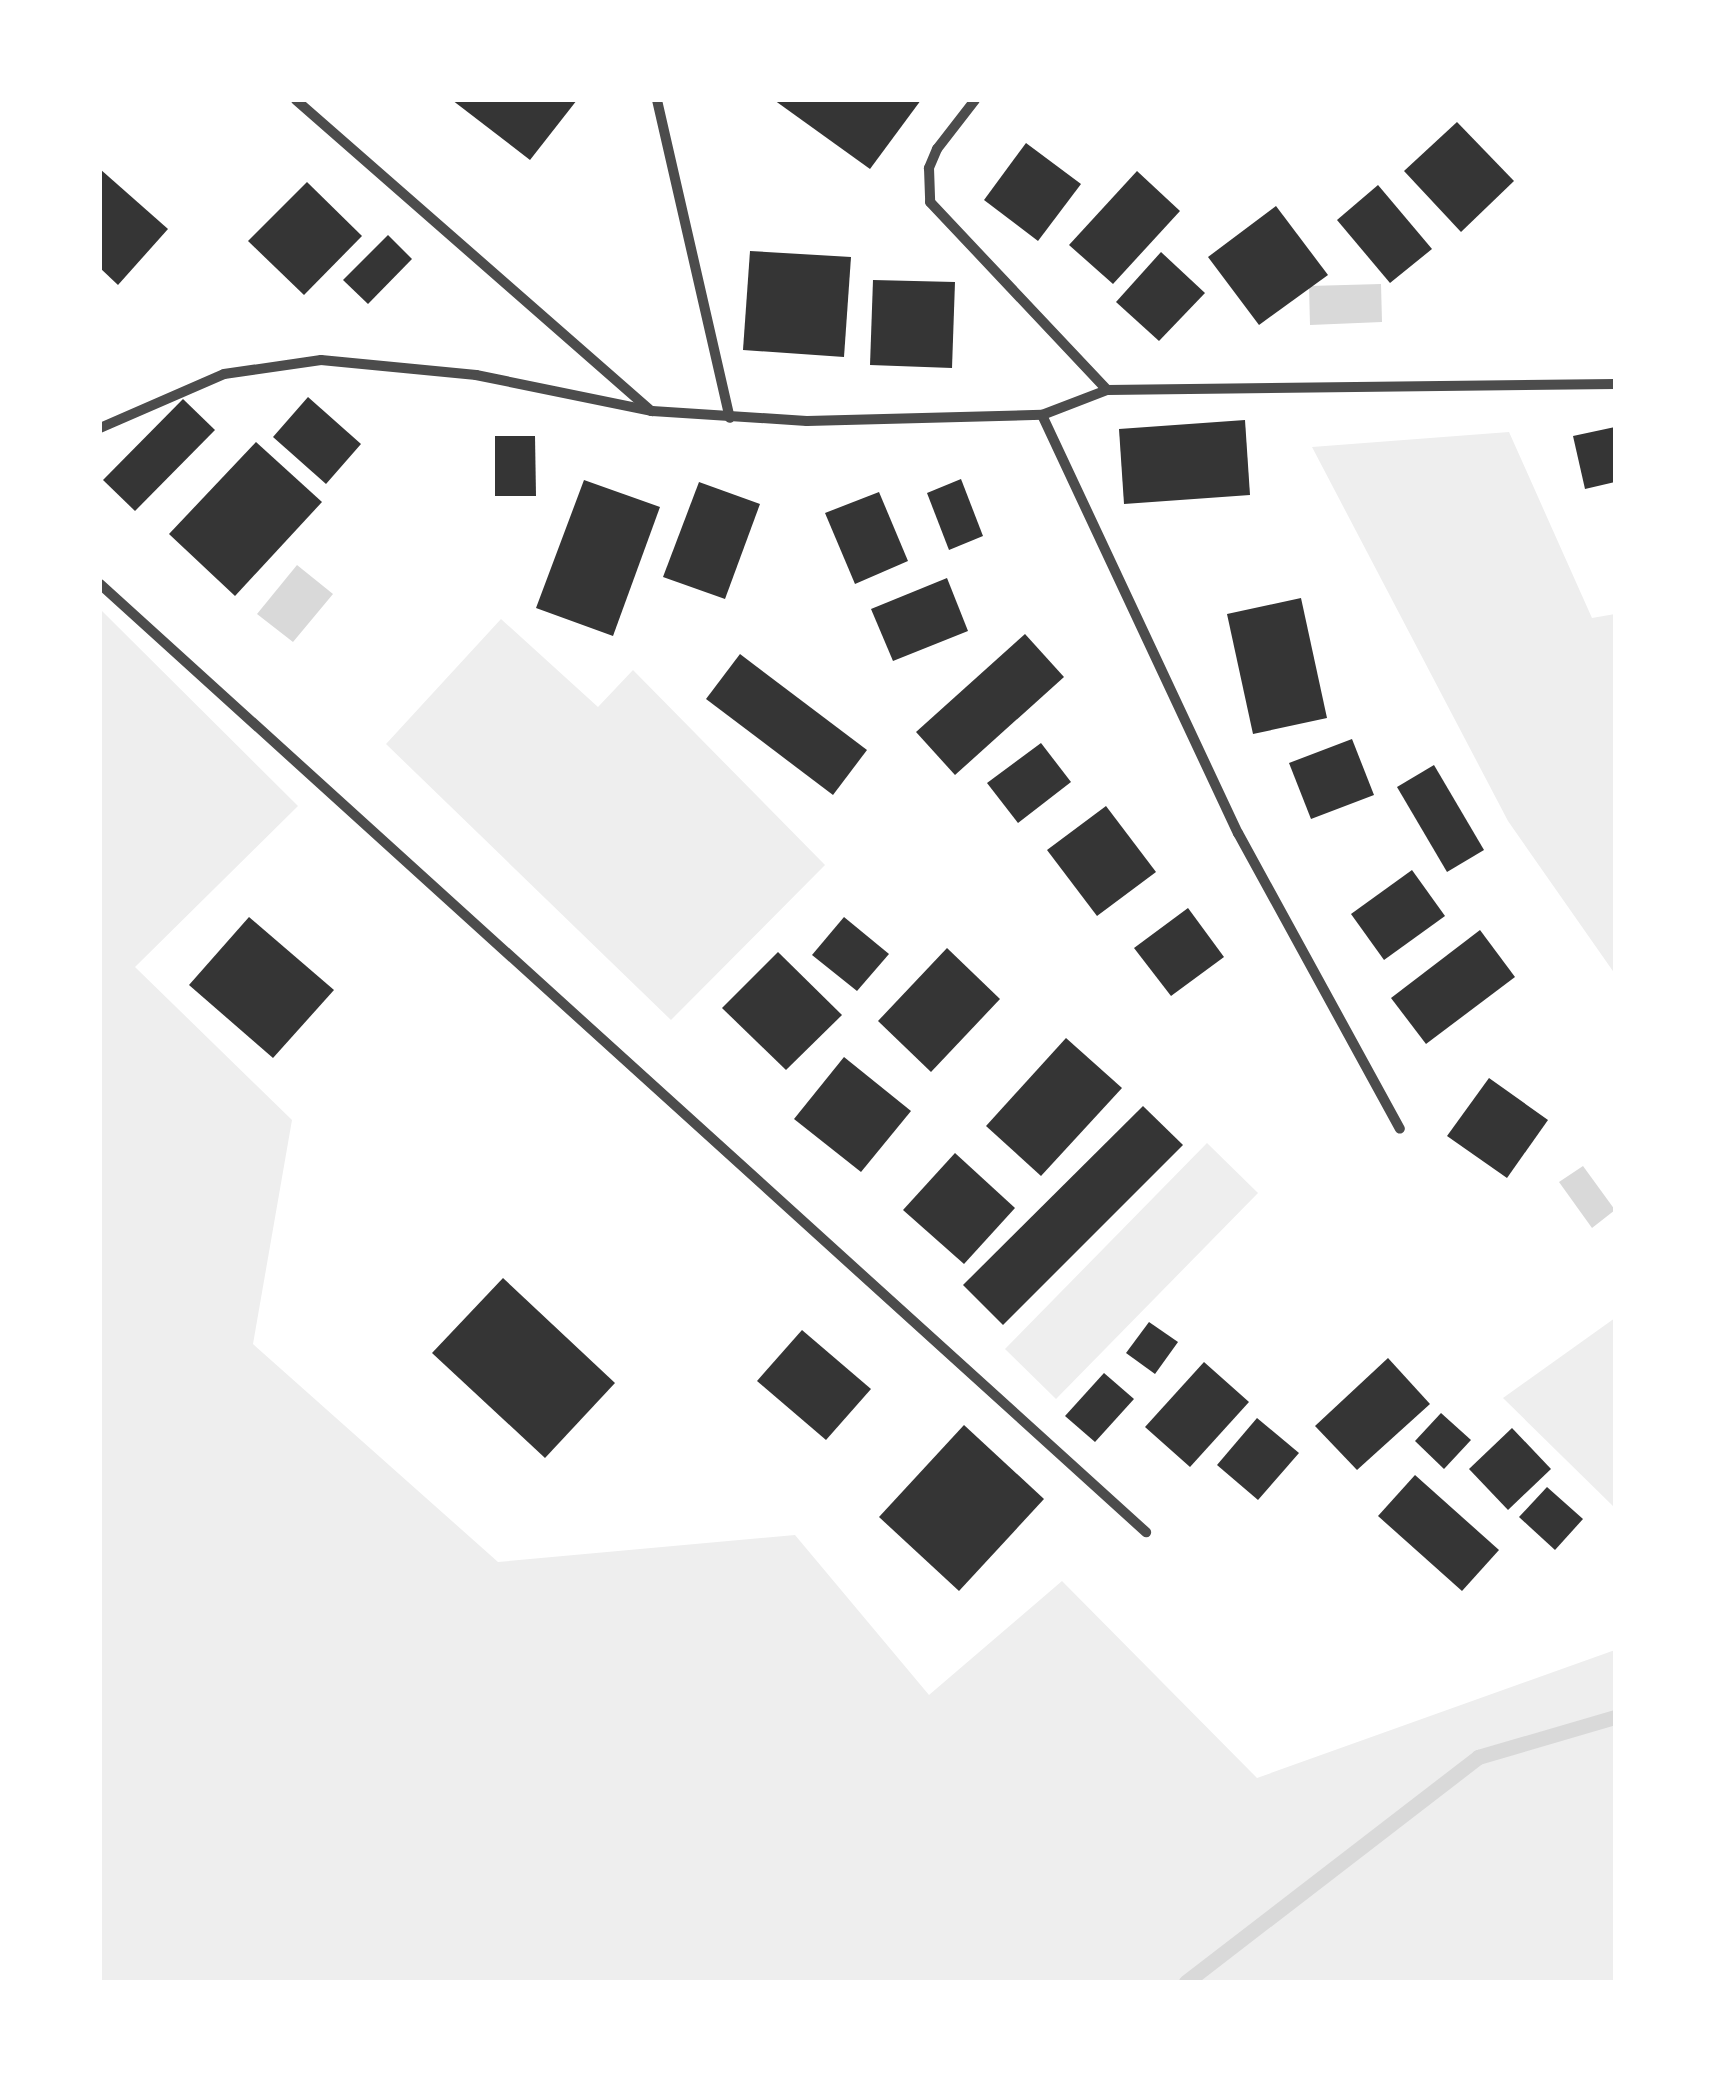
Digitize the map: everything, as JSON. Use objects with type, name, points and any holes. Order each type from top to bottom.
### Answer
[{"type":"street","points":[[296,100],[652,412]]},
{"type":"street","points":[[657,100],[730,418]]},
{"type":"street","points":[[974,100],[937,149],[929,168],[930,202],[1107,390]]},
{"type":"street","points":[[100,428],[224,374],[321,360],[476,375],[652,412],[730,418],[1042,415],[1107,390],[1615,384]]},
{"type":"street","points":[[1042,415],[1238,833],[1400,1130]]},
{"type":"street","points":[[100,584],[1146,1532]]},
{"type":"shaded area","points":[[1381,284],[1382,322],[1310,325],[1309,286]]},
{"type":"shaded area","points":[[1509,432],[1592,618],[1615,614],[1615,974],[1508,821],[1312,447]]},
{"type":"shaded area","points":[[297,565],[333,594],[293,642],[257,614]]},
{"type":"shaded area","points":[[100,609],[298,806],[135,967],[292,1120],[253,1344],[498,1562],[795,1535],[929,1695],[1062,1581],[1257,1778],[1615,1650],[1615,1982],[100,1982]]},
{"type":"shaded area","points":[[501,619],[598,707],[633,670],[825,865],[671,1020],[386,744]]},
{"type":"shaded area","points":[[1207,1143],[1258,1193],[1056,1399],[1005,1349]]},
{"type":"shaded area","points":[[1583,1166],[1615,1210],[1592,1228],[1559,1182]]},
{"type":"shaded area","points":[[1615,1318],[1615,1508],[1503,1398]]},
{"type":"building","points":[[452,100],[577,100],[530,160]]},
{"type":"building","points":[[774,100],[921,100],[870,169]]},
{"type":"building","points":[[1457,122],[1514,181],[1461,232],[1404,171]]},
{"type":"building","points":[[1026,143],[1081,184],[1038,241],[984,200]]},
{"type":"building","points":[[100,169],[168,229],[118,285],[100,268]]},
{"type":"building","points":[[1137,171],[1180,211],[1113,284],[1069,245]]},
{"type":"building","points":[[307,182],[362,236],[304,295],[248,241]]},
{"type":"building","points":[[1378,185],[1432,249],[1390,283],[1337,220]]},
{"type":"building","points":[[1276,206],[1328,275],[1259,325],[1208,257]]},
{"type":"building","points":[[388,235],[412,259],[368,304],[343,280]]},
{"type":"building","points":[[750,251],[851,257],[844,357],[743,350]]},
{"type":"building","points":[[1161,252],[1205,293],[1159,341],[1116,302]]},
{"type":"building","points":[[873,280],[955,282],[952,368],[870,365]]},
{"type":"building","points":[[308,397],[361,444],[326,484],[273,437]]},
{"type":"building","points":[[183,399],[215,430],[135,511],[103,480]]},
{"type":"building","points":[[1245,420],[1250,495],[1124,504],[1119,429]]},
{"type":"building","points":[[1615,427],[1615,482],[1585,489],[1573,436]]},
{"type":"building","points":[[495,436],[535,436],[536,496],[495,496]]},
{"type":"building","points":[[256,442],[322,502],[235,596],[169,534]]},
{"type":"building","points":[[961,479],[983,536],[949,550],[927,493]]},
{"type":"building","points":[[584,480],[660,507],[613,636],[536,608]]},
{"type":"building","points":[[699,482],[760,504],[725,599],[663,577]]},
{"type":"building","points":[[879,492],[908,561],[855,584],[825,513]]},
{"type":"building","points":[[947,578],[968,631],[893,661],[871,609]]},
{"type":"building","points":[[1301,598],[1327,718],[1253,734],[1227,614]]},
{"type":"building","points":[[1025,634],[1064,677],[955,775],[916,732]]},
{"type":"building","points":[[740,654],[867,750],[833,795],[706,699]]},
{"type":"building","points":[[1352,739],[1374,795],[1311,819],[1289,763]]},
{"type":"building","points":[[1041,743],[1071,782],[1018,823],[987,783]]},
{"type":"building","points":[[1434,765],[1484,850],[1447,872],[1397,787]]},
{"type":"building","points":[[1106,806],[1156,872],[1097,916],[1047,850]]},
{"type":"building","points":[[1412,870],[1445,916],[1384,960],[1351,914]]},
{"type":"building","points":[[1188,908],[1224,957],[1171,996],[1134,948]]},
{"type":"building","points":[[249,917],[334,990],[273,1058],[189,985]]},
{"type":"building","points":[[844,917],[889,954],[857,991],[812,955]]},
{"type":"building","points":[[1480,930],[1515,977],[1426,1044],[1391,998]]},
{"type":"building","points":[[947,948],[1000,999],[931,1072],[878,1021]]},
{"type":"building","points":[[778,952],[842,1015],[786,1070],[722,1008]]},
{"type":"building","points":[[1066,1038],[1122,1088],[1041,1176],[986,1126]]},
{"type":"building","points":[[844,1057],[911,1111],[861,1172],[794,1119]]},
{"type":"building","points":[[1489,1078],[1548,1120],[1507,1178],[1447,1136]]},
{"type":"building","points":[[1143,1106],[1183,1145],[1003,1325],[963,1285]]},
{"type":"building","points":[[955,1153],[1015,1208],[964,1264],[903,1210]]},
{"type":"building","points":[[503,1278],[615,1383],[545,1458],[432,1353]]},
{"type":"building","points":[[1149,1322],[1178,1342],[1155,1374],[1126,1353]]},
{"type":"building","points":[[802,1330],[871,1389],[826,1440],[757,1381]]},
{"type":"building","points":[[1388,1358],[1430,1404],[1357,1470],[1315,1426]]},
{"type":"building","points":[[1204,1362],[1249,1402],[1190,1467],[1145,1427]]},
{"type":"building","points":[[1104,1373],[1134,1399],[1095,1442],[1065,1416]]},
{"type":"building","points":[[1441,1413],[1471,1440],[1444,1469],[1415,1441]]},
{"type":"building","points":[[1257,1418],[1299,1453],[1258,1500],[1217,1465]]},
{"type":"building","points":[[964,1425],[1044,1499],[959,1591],[879,1517]]},
{"type":"building","points":[[1512,1428],[1551,1469],[1508,1510],[1469,1469]]},
{"type":"building","points":[[1415,1475],[1499,1550],[1462,1591],[1378,1516]]},
{"type":"building","points":[[1547,1487],[1583,1519],[1555,1550],[1519,1517]]},
{"type":"waterway","points":[[1186,1982],[1478,1757],[1615,1717]]}]
